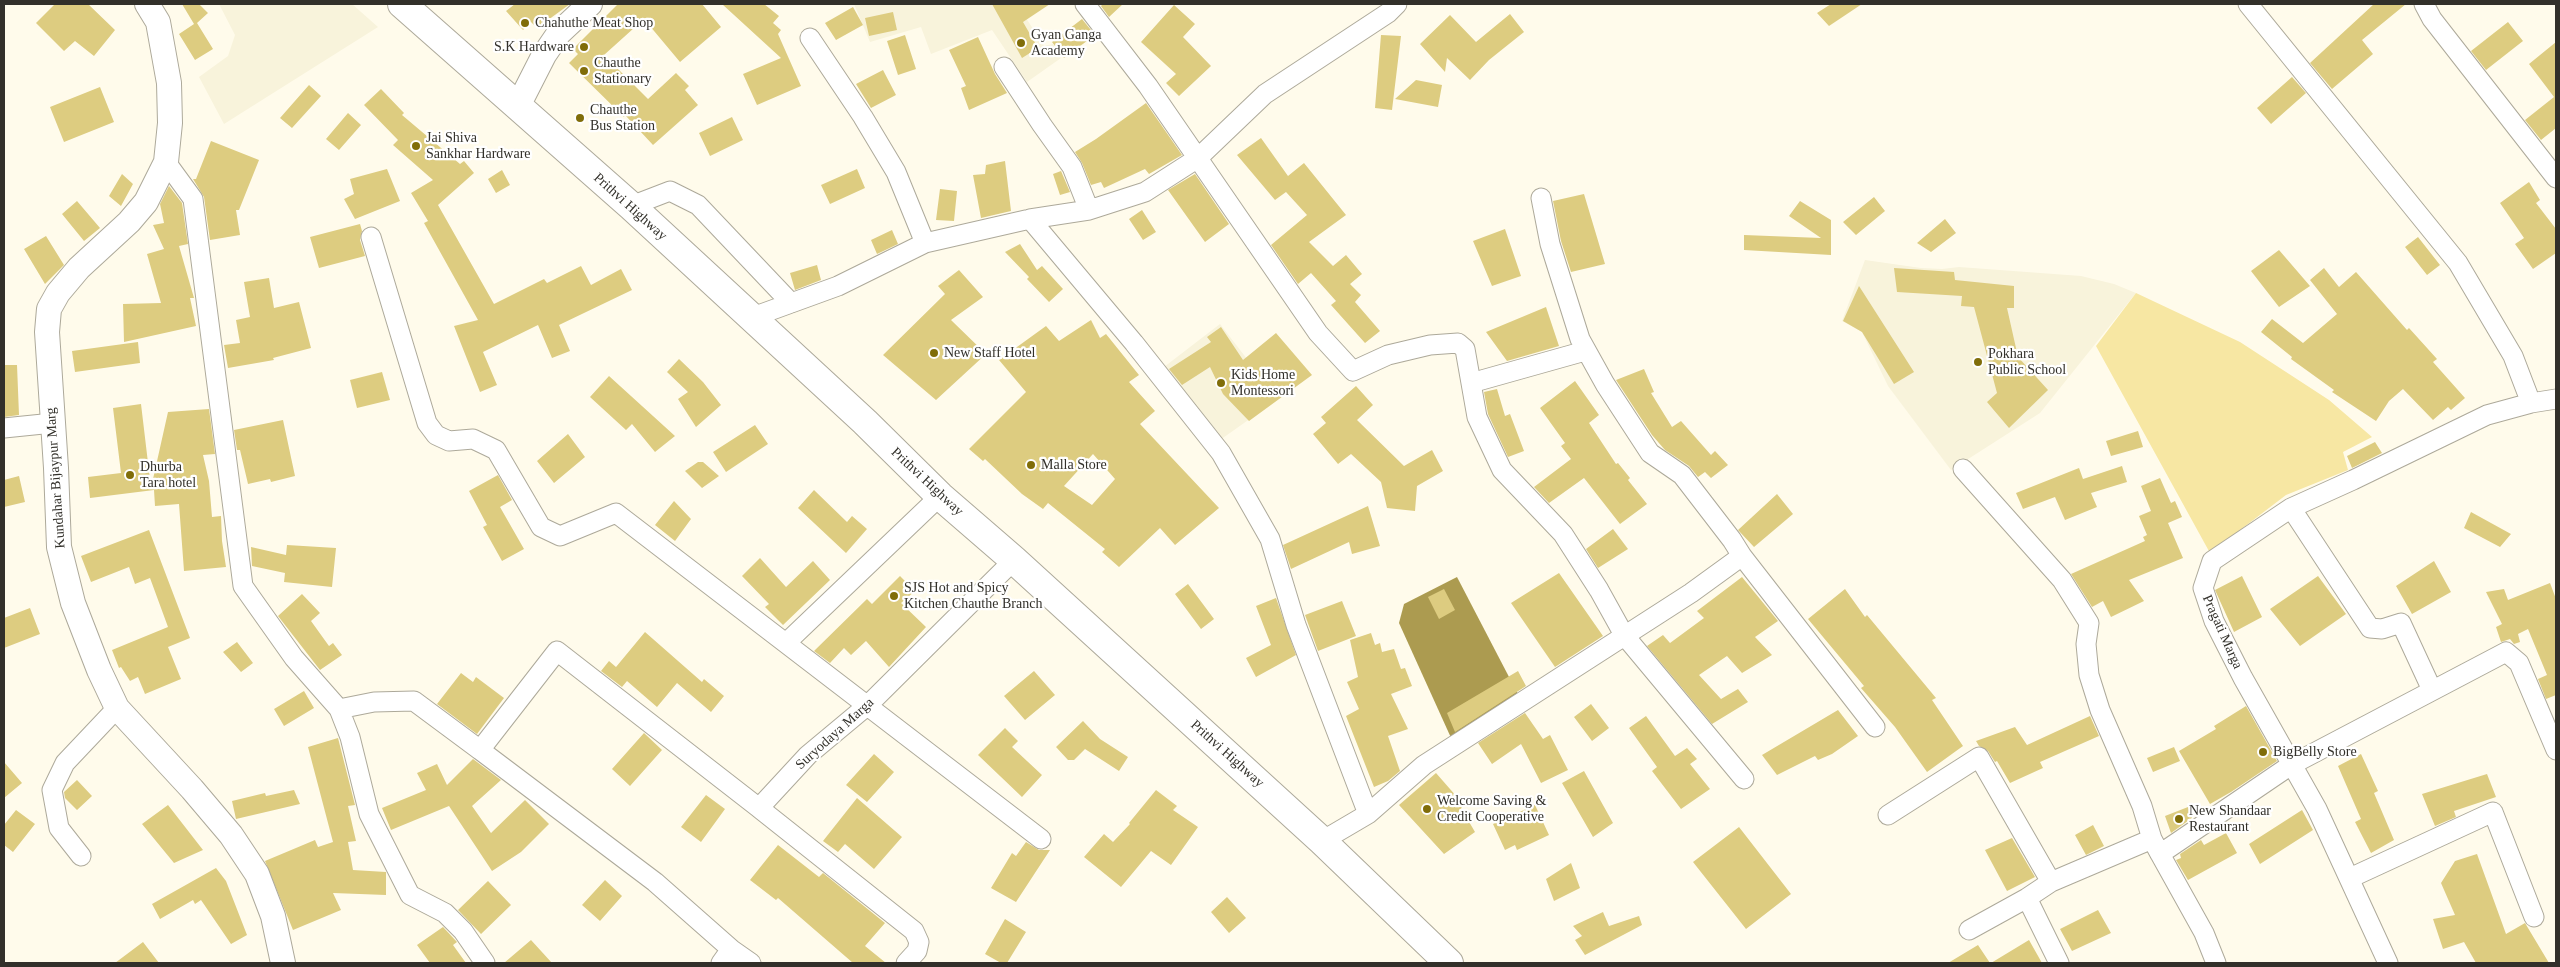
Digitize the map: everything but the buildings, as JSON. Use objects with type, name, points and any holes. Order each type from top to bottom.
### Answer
[{"type":"highway","name":"Prithvi Highway","points":[[402,4],[631,206],[750,318],[865,422],[940,496],[1014,560],[1322,841],[1449,963]]},
{"type":"main road","name":"Kundahar Bijaypur Marg","points":[[147,4],[161,32],[169,83],[170,123],[166,162],[146,202],[129,222],[80,268],[58,293],[49,310],[47,332],[59,547],[73,603],[99,670],[117,708],[198,796],[231,836],[257,874],[273,916],[283,963]]},
{"type":"main road","points":[[518,106],[544,55],[559,33],[590,4]]},
{"type":"street","points":[[1085,4],[1148,86],[1318,333],[1353,371],[1388,355],[1430,345],[1458,343],[1464,349],[1477,417],[1502,470],[1563,534],[1599,590],[1624,635],[1744,779]]},
{"type":"street","points":[[750,318],[838,286],[925,243],[1030,219],[1089,210],[1145,192],[1198,158],[1265,94],[1388,13],[1397,4]]},
{"type":"street","points":[[2248,4],[2458,263],[2514,356],[2531,403]]},
{"type":"street","points":[[2424,4],[2432,19],[2556,178]]},
{"type":"street","points":[[810,38],[863,117],[896,172],[925,243]]},
{"type":"street","points":[[1004,67],[1042,126],[1072,167],[1089,210]]},
{"type":"street","points":[[166,162],[193,200],[243,586],[294,658],[339,709],[350,737],[369,814],[410,895],[445,913],[463,931],[485,963]]},
{"type":"street","points":[[631,206],[670,191],[698,205],[790,303]]},
{"type":"street","points":[[1540,198],[1550,244],[1585,351],[1650,453],[1682,475],[1742,556],[1875,727]]},
{"type":"street","points":[[1030,219],[1134,343],[1221,453],[1270,540],[1296,625],[1368,814]]},
{"type":"street","points":[[371,237],[427,423],[436,436],[448,441],[473,439],[496,450],[541,527],[560,536],[616,513],[787,642],[1041,839]]},
{"type":"street","points":[[1471,383],[1585,351]]},
{"type":"street","name":"Pragati Marga","points":[[2388,963],[2350,878],[2316,809],[2214,621],[2203,588],[2212,561],[2291,508],[2354,480],[2487,415],[2531,403],[2556,399]]},
{"type":"street","points":[[4,428],[53,423]]},
{"type":"street","points":[[1963,470],[2062,580],[2089,623],[2086,644],[2089,675],[2100,710],[2142,806],[2156,846],[2204,934],[2216,963]]},
{"type":"street","points":[[787,642],[940,496]]},
{"type":"street","points":[[2291,508],[2370,628],[2382,629],[2401,623],[2432,690]]},
{"type":"street","points":[[1322,841],[1368,814],[1424,764],[1691,593],[1742,556]]},
{"type":"street","name":"Suryodaya Marga","points":[[760,808],[808,755],[868,705],[1014,560]]},
{"type":"street","points":[[480,750],[556,651],[760,808],[914,931],[919,942],[917,951],[906,963]]},
{"type":"street","points":[[1969,930],[2027,898],[2051,882],[2156,846],[2292,765],[2506,652],[2519,663],[2556,750]]},
{"type":"street","points":[[339,709],[374,702],[414,701],[654,882],[726,956],[751,963]]},
{"type":"street","points":[[81,856],[58,828],[52,790],[65,763],[117,708]]},
{"type":"street","points":[[1888,814],[1979,757],[2051,882]]},
{"type":"street","points":[[2350,878],[2493,812],[2534,917]]},
{"type":"street","points":[[2027,898],[2058,963]]},
{"type":"shaded area","points":[[219,4],[352,4],[378,27],[224,124],[199,77],[228,56],[235,35]]},
{"type":"shaded area","name":"Gyan Ganga Academy","points":[[854,4],[1017,4],[1044,46],[1053,44],[1061,58],[1027,82],[992,30],[931,54],[921,27],[870,42]]},
{"type":"shaded area","name":"Pokhara Public School","points":[[1865,260],[1921,268],[1942,269],[1959,267],[2081,276],[2114,284],[2136,293],[2040,413],[1951,470],[1888,386],[1862,332],[1842,321]]},
{"type":"shaded area","points":[[2136,293],[2240,342],[2329,400],[2372,437],[2343,452],[2348,470],[2286,495],[2210,553],[2096,346]]},
{"type":"shaded area","name":"Kids Home Montessori","points":[[1220,324],[1278,399],[1220,440],[1164,367]]},
{"type":"shaded area","points":[[1457,577],[1521,700],[1452,740],[1399,623],[1404,604]]},
{"type":"place","name":"Chahuthe Meat Shop","points":[[525,23]]},
{"type":"place","name":"Gyan Ganga Academy","points":[[1021,43]]},
{"type":"place","name":"S.K Hardware","points":[[584,47]]},
{"type":"place","name":"Chauthe Stationary","points":[[584,71]]},
{"type":"place","name":"Chauthe Bus Station","points":[[580,118]]},
{"type":"place","name":"Jai Shiva Sankhar Hardware","points":[[416,146]]},
{"type":"place","name":"New Staff Hotel","points":[[934,353]]},
{"type":"place","name":"Pokhara Public School","points":[[1978,362]]},
{"type":"place","name":"Kids Home Montessori","points":[[1221,383]]},
{"type":"place","name":"Malla Store","points":[[1031,465]]},
{"type":"place","name":"Dhurba Tara hotel","points":[[130,475]]},
{"type":"place","name":"SJS Hot and Spicy Kitchen Chauthe Branch","points":[[894,596]]},
{"type":"place","name":"BigBelly Store","points":[[2263,752]]},
{"type":"place","name":"Welcome Saving & Credit Cooperative","points":[[1427,809]]},
{"type":"place","name":"New Shandaar Restaurant","points":[[2179,819]]}]
